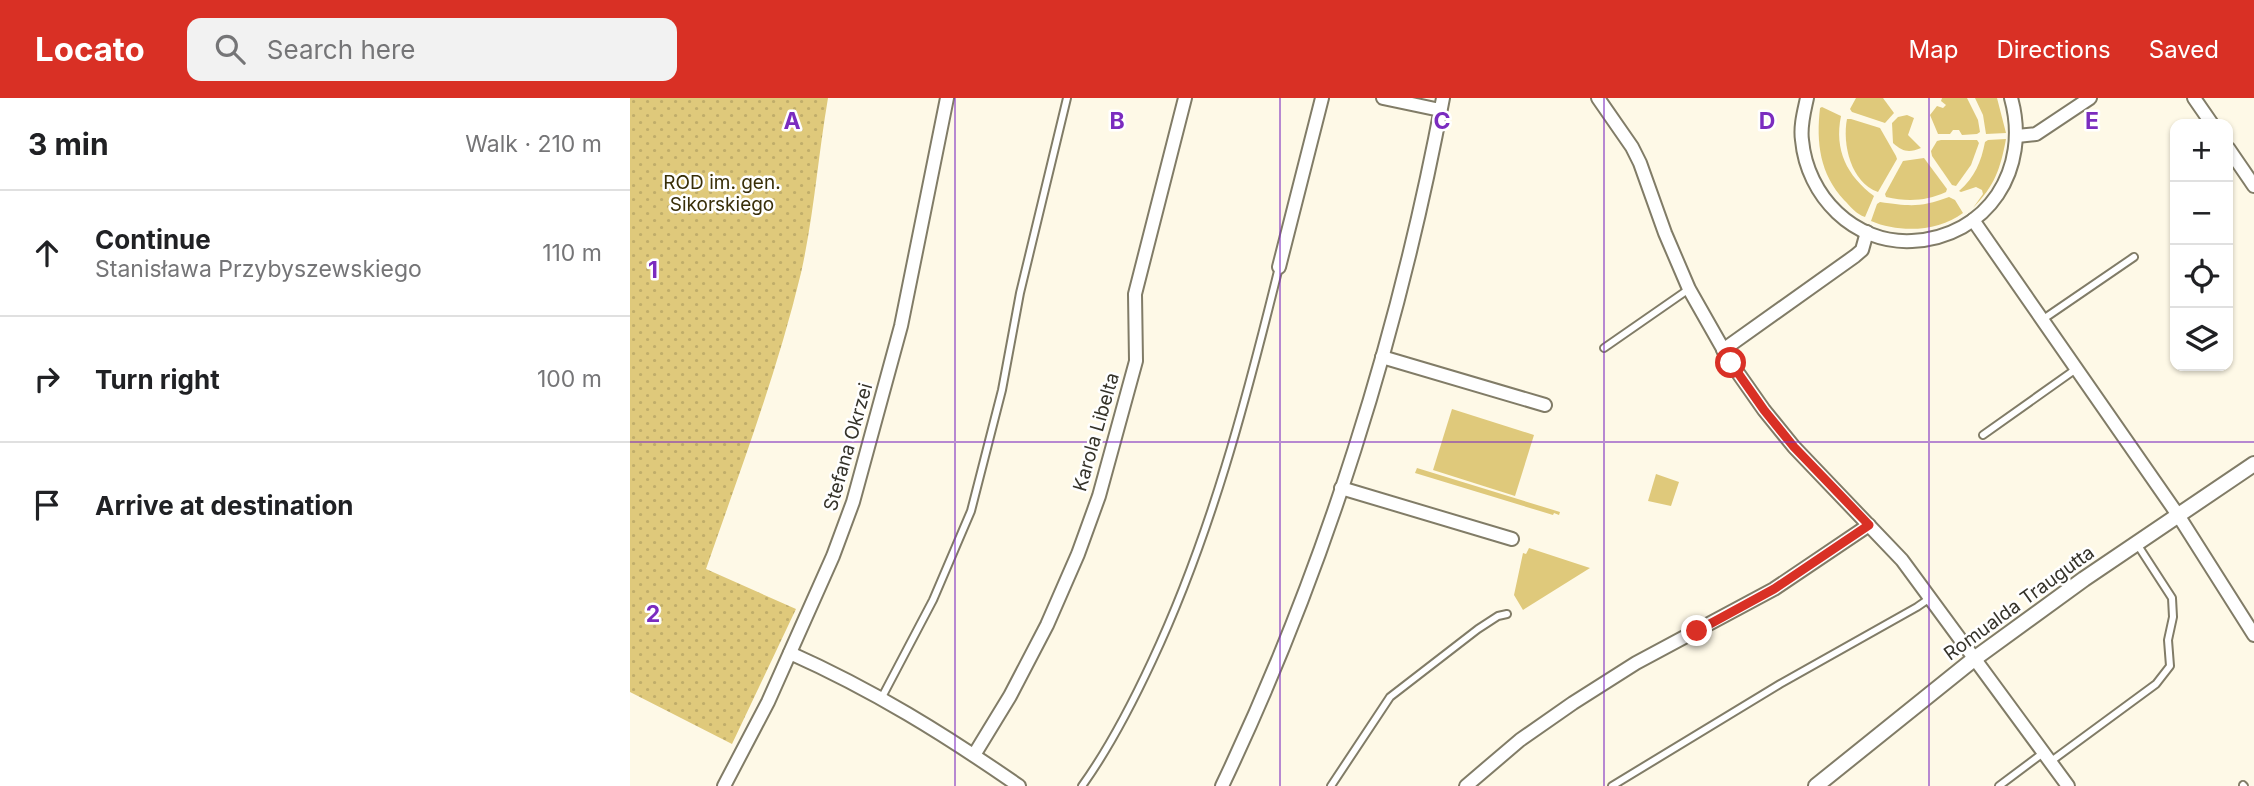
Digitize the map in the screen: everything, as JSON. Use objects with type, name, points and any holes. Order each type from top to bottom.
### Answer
[{"type":"street","name":"Stefana Okrzei","points":[[724,786],[757,726],[790,653],[836,548],[861,474],[905,307],[947,98]]},
{"type":"street","name":"Karola Libelta","points":[[974,755],[1010,696],[1047,625],[1078,554],[1109,465],[1136,361],[1135,295],[1185,98]]},
{"type":"street","points":[[1279,267],[1322,98]]},
{"type":"street","points":[[1222,786],[1293,621],[1341,488],[1382,358],[1417,224],[1442,104],[1382,98]]},
{"type":"street","points":[[1598,98],[1640,163],[1689,289],[1723,350],[1764,410],[1794,447],[1902,560],[2068,786]]},
{"type":"street","points":[[1807,98],[1801,137],[1804,157],[1820,194],[1833,210],[1849,223],[1867,232],[1888,239],[1921,240],[1954,232],[1973,220],[1996,197],[2005,183],[2014,160],[2017,136],[2016,114],[2011,98]]},
{"type":"street","points":[[2017,136],[2036,134],[2090,98]]},
{"type":"street","points":[[2194,98],[2209,119]]},
{"type":"street","points":[[2233,156],[2254,187]]},
{"type":"street","points":[[1973,220],[2249,617],[2254,635]]},
{"type":"street","points":[[1723,350],[1855,256],[1862,250],[1867,232]]},
{"type":"street","points":[[1382,358],[1545,405]]},
{"type":"street","name":"Romualda Traugutta","points":[[1816,786],[1974,659],[2136,543],[2254,464]]},
{"type":"street","points":[[1341,488],[1512,539]]},
{"type":"street","points":[[1466,786],[1520,740],[1573,703],[1636,663],[1758,598],[1869,525]]},
{"type":"street","points":[[790,653],[882,697],[1019,786]]},
{"type":"lane","points":[[882,697],[933,600],[971,511],[1000,400],[1020,293],[1067,98]]},
{"type":"lane","points":[[2042,320],[2134,257]]},
{"type":"lane","points":[[1082,786],[1107,749],[1178,605],[1252,375],[1279,267]]},
{"type":"lane","points":[[1604,348],[1689,289]]},
{"type":"lane","points":[[1983,435],[2077,369]]},
{"type":"lane","points":[[1999,786],[2046,758],[2156,684],[2170,666],[2168,640],[2173,617],[2172,598],[2136,543]]},
{"type":"lane","points":[[1612,786],[1780,684],[1930,598]]},
{"type":"lane","points":[[1331,786],[1391,697],[1478,629],[1498,616],[1507,614]]},
{"type":"green space","name":"ROD im. gen. Sikorskiego","points":[[630,98],[828,98],[801,273],[781,348],[706,569],[796,609],[732,744],[630,692]]},
{"type":"green space","points":[[1856,98],[1883,98],[1894,113],[1885,123],[1852,112],[1850,109]]},
{"type":"green space","points":[[1942,98],[1967,98],[1978,120],[1980,132],[1962,135],[1959,130],[1953,130],[1950,134],[1938,134],[1930,115],[1937,106],[1943,108],[1946,105],[1941,101]]},
{"type":"green space","points":[[1975,98],[1997,98],[2006,133],[1986,134],[1983,115]]},
{"type":"green space","points":[[1822,107],[1841,116],[1839,140],[1845,161],[1856,180],[1874,196],[1865,217],[1844,200],[1825,169],[1819,133]]},
{"type":"green space","points":[[1907,115],[1914,118],[1908,135],[1921,148],[1913,151],[1903,150],[1893,143],[1892,123],[1898,117]]},
{"type":"green space","points":[[1847,119],[1880,128],[1896,156],[1897,159],[1878,192],[1861,180],[1850,162],[1846,129]]},
{"type":"green space","points":[[2006,139],[1996,176],[1973,208],[1983,194],[1982,190],[1976,187],[1959,191],[1976,169],[1985,142]]},
{"type":"green space","points":[[1977,140],[1979,143],[1971,165],[1956,186],[1952,185],[1932,156],[1931,151],[1937,141]]},
{"type":"green space","points":[[1924,158],[1947,189],[1946,192],[1917,200],[1886,197],[1885,194],[1903,161]]},
{"type":"green space","points":[[1949,197],[1955,200],[1963,213],[1942,224],[1906,229],[1871,221],[1880,202],[1914,205]]},
{"type":"green space","points":[[1452,409],[1534,435],[1515,496],[1433,470]]},
{"type":"green space","points":[[1417,468],[1560,512],[1559,515],[1553,515],[1415,473]]},
{"type":"green space","points":[[1656,474],[1679,482],[1671,506],[1648,501]]},
{"type":"green space","points":[[1529,548],[1590,568],[1523,610],[1514,595],[1523,553],[1526,554]]},
{"type":"route","points":[[1697,631],[1774,589],[1869,525],[1794,447],[1731,363]]}]
